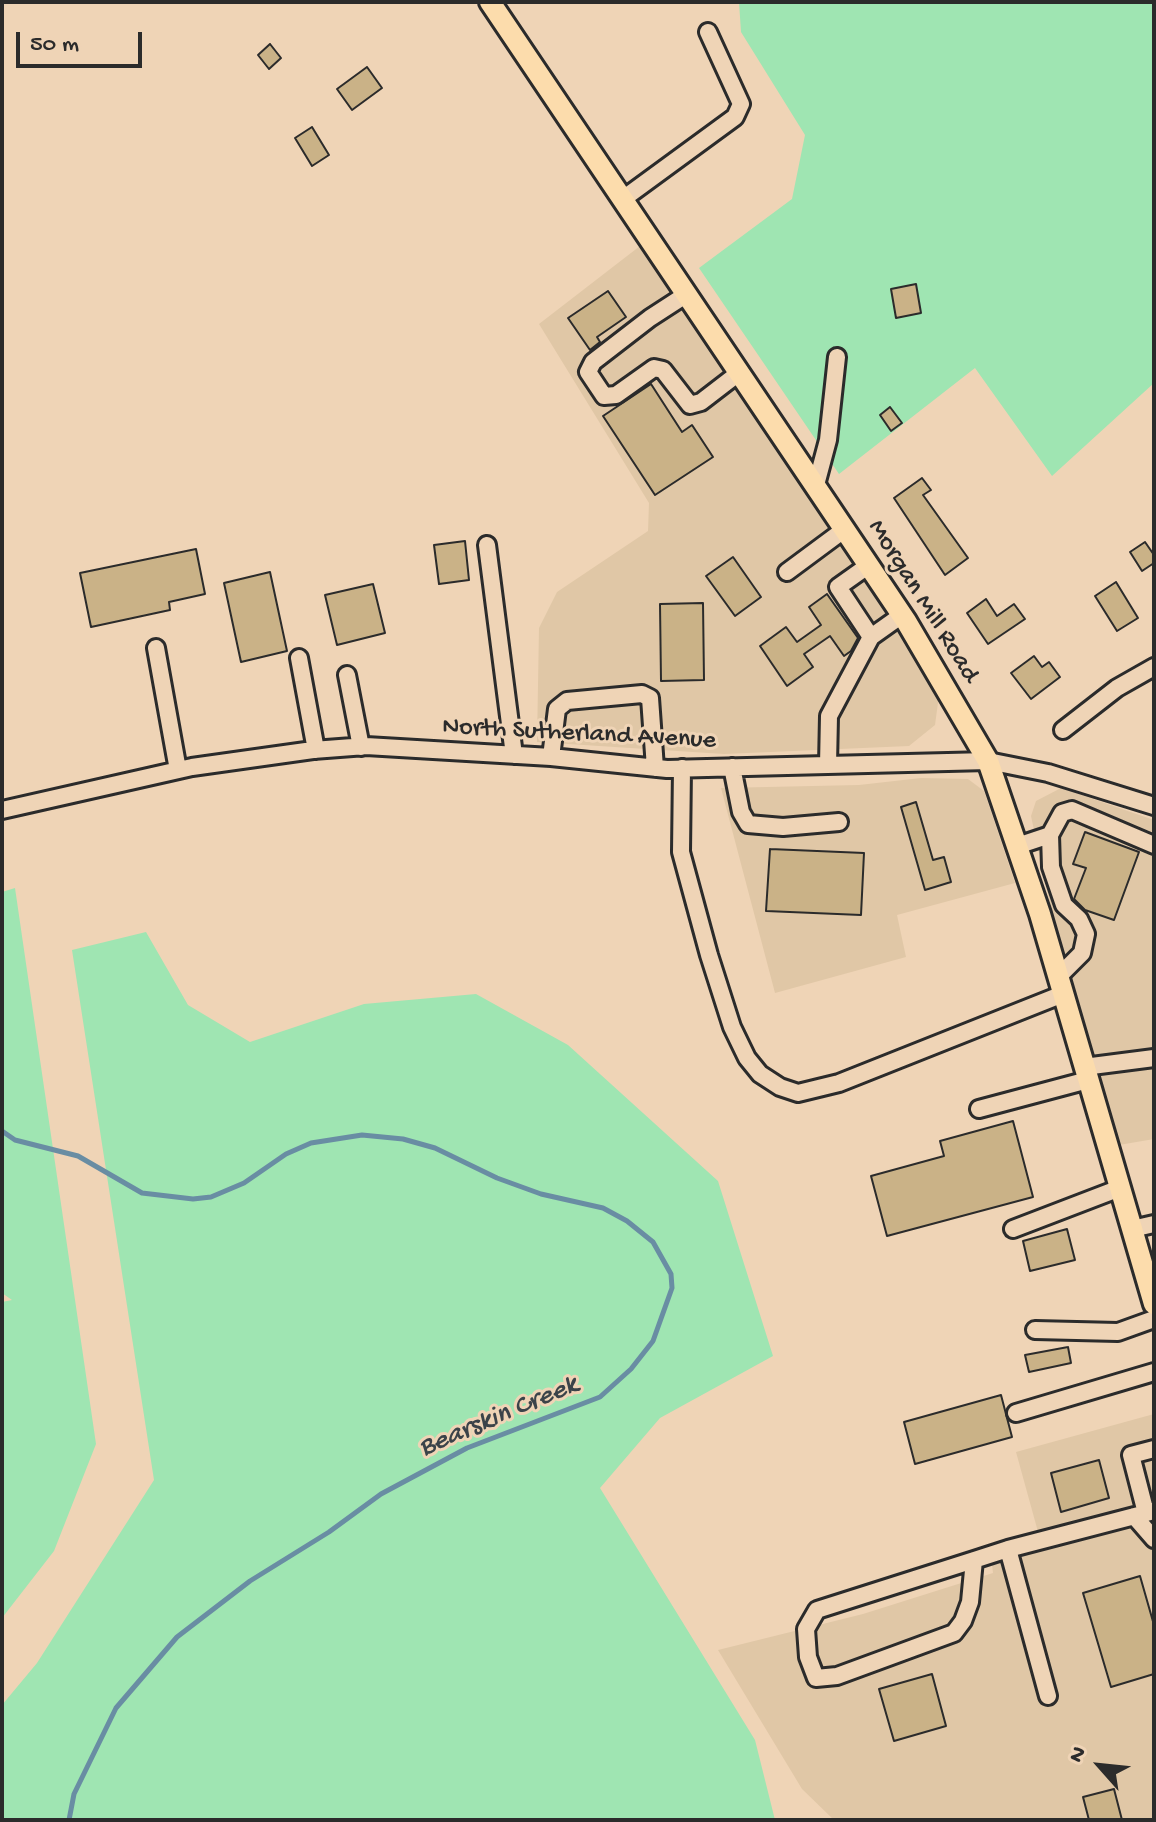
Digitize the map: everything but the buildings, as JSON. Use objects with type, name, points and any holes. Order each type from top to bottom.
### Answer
[{"type":"main road","name":"Morgan Mill Road","points":[[490,2],[902,615],[988,761],[1061,985],[1154,1304]]},
{"type":"street","points":[[623,199],[735,117],[741,104],[708,32]]},
{"type":"street","points":[[687,294],[593,362],[588,372],[604,396],[616,395],[654,368],[663,370],[690,405],[701,402],[740,372]]},
{"type":"street","points":[[816,485],[828,440],[837,357]]},
{"type":"street","points":[[787,572],[845,529]]},
{"type":"street","points":[[487,545],[514,755]]},
{"type":"street","points":[[869,565],[838,587],[871,637]]},
{"type":"street","points":[[828,765],[829,716],[871,637],[902,615]]},
{"type":"street","points":[[156,648],[178,770]]},
{"type":"street","points":[[299,658],[316,750]]},
{"type":"street","points":[[1063,730],[1117,688],[1154,667]]},
{"type":"street","points":[[347,675],[361,747]]},
{"type":"street","points":[[551,757],[557,709],[567,701],[642,694],[650,698],[655,768]]},
{"type":"street","name":"North Sutherland Avenue","points":[[2,810],[178,770],[316,750],[361,747],[551,757],[655,768],[988,761],[1048,773],[1154,806]]},
{"type":"street","points":[[732,767],[741,812],[748,824],[783,827],[839,822]]},
{"type":"street","points":[[682,768],[681,852],[732,1027],[747,1058],[760,1074],[780,1087],[798,1093],[839,1083],[1061,985],[1082,953],[1086,934],[1079,919],[1064,905],[1051,867],[1050,835],[1062,813],[1072,810],[1154,845]]},
{"type":"street","points":[[1017,846],[1050,835]]},
{"type":"street","points":[[979,1109],[1086,1074],[1154,1058]]},
{"type":"street","points":[[1013,1229],[1120,1188]]},
{"type":"street","points":[[1132,1229],[1154,1224]]},
{"type":"street","points":[[1035,1330],[1118,1332],[1154,1319]]},
{"type":"street","points":[[1016,1413],[1154,1372]]},
{"type":"street","points":[[1154,1449],[1131,1455],[1154,1539]]},
{"type":"street","points":[[974,1560],[970,1602],[963,1621],[954,1633],[837,1676],[816,1678],[808,1657],[806,1629],[817,1610],[1008,1549],[1145,1513]]},
{"type":"street","points":[[1008,1549],[1048,1696]]},
{"type":"shaded area","points":[[640,246],[848,550],[939,695],[935,725],[909,746],[724,754],[537,742],[539,628],[557,592],[648,531],[649,503],[539,324]]},
{"type":"shaded area","points":[[921,778],[968,779],[984,791],[1015,883],[897,915],[906,957],[775,993],[721,788],[859,785]]},
{"type":"shaded area","points":[[1061,788],[1154,820],[1154,1139],[1119,1145],[1051,909],[1031,816],[1036,801]]},
{"type":"shaded area","points":[[1154,1414],[1154,1820],[834,1820],[802,1789],[718,1650],[863,1614],[993,1573],[992,1564],[1043,1550],[1016,1452]]},
{"type":"green space","points":[[739,2],[1154,2],[1154,383],[1052,476],[975,368],[839,474],[699,268],[792,199],[805,135],[741,32]]},
{"type":"green space","points":[[15,888],[96,1444],[54,1551],[2,1618],[2,1302],[12,1300],[2,1293],[2,892]]},
{"type":"green space","points":[[146,932],[188,1005],[250,1042],[364,1004],[476,994],[568,1045],[718,1181],[773,1356],[660,1418],[600,1488],[755,1740],[775,1820],[2,1820],[2,1705],[37,1663],[154,1480],[72,950]]},
{"type":"waterway","name":"Bearskin Creek","points":[[2,1131],[15,1140],[78,1156],[142,1193],[193,1199],[211,1197],[244,1183],[286,1154],[311,1143],[362,1135],[403,1139],[435,1148],[497,1178],[541,1194],[603,1208],[627,1221],[653,1242],[671,1274],[672,1288],[653,1341],[631,1369],[600,1397],[467,1448],[381,1494],[329,1532],[250,1581],[177,1637],[116,1708],[74,1794],[69,1820]]}]
